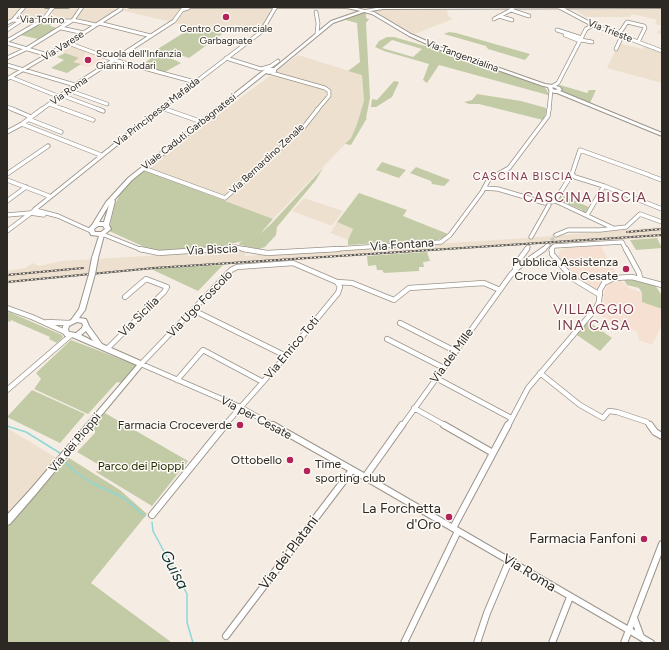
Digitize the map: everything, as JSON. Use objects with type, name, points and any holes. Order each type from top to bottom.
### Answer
[{"type":"main road","points":[[46,7],[68,7]]},
{"type":"main road","points":[[130,7],[268,7]]},
{"type":"main road","points":[[248,7],[315,9],[351,7]]},
{"type":"main road","points":[[403,7],[512,9],[554,7],[662,8]]},
{"type":"main road","points":[[347,8],[364,11],[373,8],[407,7]]},
{"type":"street","points":[[7,23],[13,20],[24,7]]},
{"type":"street","points":[[7,42],[44,20],[53,7]]},
{"type":"street","points":[[7,58],[26,49],[61,28],[72,20],[82,7]]},
{"type":"street","name":"Via Varese","points":[[8,78],[84,33],[122,9],[121,7]]},
{"type":"street","points":[[268,7],[271,10],[271,14]]},
{"type":"street","name":"Via Roma","points":[[7,132],[22,124],[68,90],[175,20],[181,11],[188,8]]},
{"type":"street","name":"Via Principessa Mafalda","points":[[7,231],[21,219],[35,211],[50,196],[101,155],[261,32],[268,23],[271,14],[278,8]]},
{"type":"street","name":"Via Tangenzialina","points":[[373,8],[383,19]]},
{"type":"street","name":"Via Trieste","points":[[559,8],[593,25],[662,51]]},
{"type":"street","points":[[315,9],[318,25],[317,34]]},
{"type":"street","points":[[494,19],[512,9],[529,16]]},
{"type":"street","name":"Viale Caduti Garbagnatesi","points":[[93,229],[108,204],[126,183],[144,168],[261,76],[271,71],[279,63],[333,21],[356,10]]},
{"type":"street","name":"Via Tangenzialina","points":[[364,11],[374,13],[410,35],[439,48],[556,89],[662,135]]},
{"type":"street","points":[[500,16],[512,20]]},
{"type":"street","points":[[575,20],[580,19]]},
{"type":"street","name":"Via Torino","points":[[13,20],[72,20],[151,36]]},
{"type":"street","points":[[7,30],[22,20]]},
{"type":"street","points":[[616,34],[621,31],[626,22],[644,26],[645,28],[638,42]]},
{"type":"street","name":"Via Fontana","points":[[317,250],[441,242],[450,235],[492,177],[511,166],[540,128],[548,116],[556,89],[581,40],[587,29],[593,25]]},
{"type":"street","points":[[61,28],[84,33]]},
{"type":"street","points":[[7,30],[20,34]]},
{"type":"street","points":[[557,30],[581,40]]},
{"type":"street","points":[[565,36],[592,42]]},
{"type":"street","points":[[616,49],[622,36]]},
{"type":"street","points":[[7,42],[48,55]]},
{"type":"street","points":[[68,43],[114,60],[195,82]]},
{"type":"street","points":[[7,48],[13,45]]},
{"type":"street","points":[[226,58],[260,68],[279,63]]},
{"type":"street","points":[[7,65],[75,86]]},
{"type":"street","name":"Via Bernardino Zenale","points":[[144,168],[225,198],[303,128],[329,96],[329,91],[325,88],[271,71]]},
{"type":"street","points":[[8,78],[103,111]]},
{"type":"street","points":[[68,90],[107,104]]},
{"type":"street","points":[[49,104],[93,120]]},
{"type":"street","points":[[7,108],[61,132]]},
{"type":"street","points":[[161,108],[202,122]]},
{"type":"street","points":[[22,124],[101,155]]},
{"type":"street","points":[[7,174],[48,146]]},
{"type":"street","points":[[531,237],[550,203],[573,175],[580,150],[662,180]]},
{"type":"street","points":[[573,175],[662,209]]},
{"type":"street","points":[[7,180],[50,196]]},
{"type":"street","points":[[586,215],[604,186]]},
{"type":"street","points":[[7,201],[26,187]]},
{"type":"street","points":[[484,188],[498,189],[550,203],[586,215],[613,228]]},
{"type":"street","name":"Viale Caduti Garbagnatesi","points":[[85,302],[98,247],[104,233],[108,228],[106,225],[112,202],[120,190]]},
{"type":"street","points":[[7,215],[35,211],[62,218],[104,233]]},
{"type":"street","points":[[556,235],[568,230],[627,226],[640,214],[662,222]]},
{"type":"street","points":[[93,229],[102,224],[106,225]]},
{"type":"street","points":[[93,229],[98,247]]},
{"type":"street","name":"Via Biscia","points":[[104,233],[110,237],[140,249],[159,253],[231,247],[240,247],[263,253],[317,250]]},
{"type":"street","points":[[600,295],[572,278],[552,254],[551,252],[554,246],[622,242],[639,273],[640,278]]},
{"type":"street","name":"Via dei Mille","points":[[365,477],[515,270],[538,255],[548,245]]},
{"type":"street","points":[[515,270],[516,264],[528,247]]},
{"type":"street","name":"Via Ugo Foscolo","points":[[141,364],[231,270],[240,266],[293,263],[337,282],[348,282],[394,300],[397,300],[407,289],[414,288],[484,283],[500,290]]},
{"type":"street","points":[[404,643],[456,530],[511,418],[528,388],[592,313],[599,302],[602,285],[607,280],[620,277],[640,278],[662,285]]},
{"type":"street","name":"Via Sicilia","points":[[107,349],[164,292],[167,287],[146,278],[125,297]]},
{"type":"street","points":[[337,282],[340,287],[348,282]]},
{"type":"street","name":"Via Enrico Toti","points":[[152,515],[240,407],[286,356],[338,293],[340,287]]},
{"type":"street","points":[[70,334],[65,328],[81,313],[85,302]]},
{"type":"street","points":[[7,390],[70,334],[80,333],[85,324],[85,302]]},
{"type":"street","name":"Via per Cesate","points":[[8,309],[55,323],[71,322]]},
{"type":"street","points":[[193,310],[286,356]]},
{"type":"street","name":"Via per Cesate","points":[[35,318],[240,407],[407,501]]},
{"type":"street","points":[[71,322],[79,320],[85,324],[100,346]]},
{"type":"street","points":[[400,323],[456,351]]},
{"type":"street","points":[[387,339],[444,368]]},
{"type":"street","points":[[177,380],[203,350],[263,382]]},
{"type":"street","name":"Via dei Pioppi","points":[[7,521],[141,364]]},
{"type":"street","points":[[540,373],[580,405],[604,418],[609,411],[617,412],[648,422],[655,432],[662,436]]},
{"type":"street","points":[[436,378],[511,418]]},
{"type":"street","points":[[414,408],[493,453]]},
{"type":"street","name":"Via dei Platani","points":[[226,636],[352,470]]},
{"type":"street","name":"Via Roma","points":[[407,501],[651,643]]},
{"type":"street","points":[[624,643],[662,544]]},
{"type":"street","points":[[477,643],[487,613],[509,561]]},
{"type":"street","points":[[552,643],[570,597]]},
{"type":"street","points":[[634,618],[641,637]]},
{"type":"shaded area","points":[[7,8],[118,9],[96,25],[75,20],[12,20],[7,23]]},
{"type":"shaded area","points":[[124,8],[266,8],[270,10],[271,13],[262,31],[234,25],[222,34],[120,10]]},
{"type":"shaded area","points":[[447,8],[448,16],[453,19],[412,35],[377,14],[376,11],[379,9]]},
{"type":"shaded area","points":[[662,9],[662,26],[655,24],[657,20],[632,14],[630,17],[586,17],[575,10]]},
{"type":"shaded area","points":[[662,26],[662,35],[657,33]]},
{"type":"shaded area","points":[[68,43],[88,51],[84,54],[86,55],[79,58],[57,50]]},
{"type":"shaded area","points":[[619,43],[642,49],[644,46],[662,53],[662,83],[607,68]]},
{"type":"shaded area","name":"Scuola dell'Infanzia Gianni Rodari","points":[[90,52],[105,58],[88,67],[72,62]]},
{"type":"shaded area","points":[[298,55],[362,75],[364,102],[351,138],[273,219],[143,170]]},
{"type":"shaded area","points":[[304,198],[343,211],[332,226],[292,211]]},
{"type":"shaded area","points":[[337,222],[353,229],[348,240],[330,233]]},
{"type":"shaded area","points":[[662,227],[662,237],[554,244],[551,246],[545,244],[503,246],[151,269],[89,274],[7,284],[7,271],[25,268],[33,263],[38,266],[62,261],[161,255],[233,248],[235,251],[245,251],[245,256],[527,238],[551,236],[553,233],[559,236],[562,233],[564,235]]},
{"type":"shaded area","points":[[601,246],[617,275],[602,280],[596,289],[579,281],[558,256],[560,251],[565,248]]},
{"type":"shaded area","points":[[620,280],[629,288],[642,293],[643,302],[662,309],[662,324],[652,345],[639,340],[637,332],[596,314],[603,306],[604,294],[607,285]]},
{"type":"shaded area","points":[[7,428],[57,458],[7,516]]},
{"type":"green space","points":[[360,12],[366,13],[366,18],[369,19],[366,23],[370,98],[367,118],[351,145],[345,144],[351,138],[364,101],[362,75],[348,71],[360,62],[357,23],[342,19]]},
{"type":"green space","points":[[43,22],[53,22],[50,26],[57,28],[38,39],[20,35]]},
{"type":"green space","points":[[193,27],[222,34],[189,58],[177,54],[170,58],[181,63],[165,72],[141,66],[152,57],[148,55]]},
{"type":"green space","points":[[449,32],[530,54],[525,60],[488,49],[486,46],[444,34]]},
{"type":"green space","points":[[387,37],[394,37],[425,46],[427,45],[544,86],[549,94],[548,95],[439,65],[427,83],[423,80],[429,64],[375,47],[379,41]],"holes":[[[392,40],[422,49],[413,57],[382,48]]]},
{"type":"green space","points":[[65,53],[79,58],[73,62],[81,64],[67,73],[51,68],[64,60],[57,57]]},
{"type":"green space","points":[[394,81],[399,82],[392,97],[376,107],[371,107],[372,99],[377,100]]},
{"type":"green space","points":[[560,85],[587,93],[589,90],[596,90],[590,103],[564,92]]},
{"type":"green space","points":[[477,94],[521,101],[546,108],[546,113],[543,120],[479,104],[469,104],[464,102],[472,100]]},
{"type":"green space","points":[[382,162],[406,170],[399,178],[376,170]]},
{"type":"green space","points":[[416,167],[450,180],[444,186],[432,184],[431,181],[410,173]]},
{"type":"green space","points":[[323,168],[316,180],[277,227],[276,235],[265,247],[259,249],[240,245],[239,243],[243,241],[214,248],[163,252],[149,249],[109,231],[115,205],[121,191],[143,170],[273,219],[260,234]]},
{"type":"green space","points":[[359,193],[407,210],[403,216],[448,234],[443,238],[434,241],[388,244],[381,241],[378,243],[348,245],[348,240],[353,229],[337,222]]},
{"type":"green space","points":[[561,195],[589,207],[586,212],[583,212],[582,210],[559,200]]},
{"type":"green space","points":[[657,238],[662,248],[636,250],[630,240]]},
{"type":"green space","points":[[427,252],[430,261],[423,262],[424,267],[419,267],[419,271],[384,273],[382,270],[377,270],[376,265],[368,266],[367,256]]},
{"type":"green space","points":[[223,265],[198,291],[151,269]]},
{"type":"green space","points":[[623,278],[655,285],[662,296],[662,309],[642,302],[642,293],[639,288],[627,285]]},
{"type":"green space","points":[[9,312],[62,335],[63,337],[57,343],[49,339],[50,337],[11,320],[10,322],[7,321],[7,313]]},
{"type":"green space","points":[[586,320],[612,338],[600,351],[574,333]]},
{"type":"green space","points":[[71,340],[136,365],[122,383],[117,382],[88,414],[34,389],[41,379],[36,373]]},
{"type":"green space","points":[[32,390],[85,414],[60,443],[7,417]]},
{"type":"green space","name":"Parco dei Pioppi","points":[[105,413],[188,461],[152,506],[96,472],[101,466],[77,452],[95,433],[93,426]]},
{"type":"green space","points":[[69,458],[120,490],[147,514],[91,583],[171,642],[170,643],[7,643],[7,524]]},
{"type":"waterway","name":"Guisa","points":[[7,426],[26,432],[60,453]]},
{"type":"waterway","name":"Guisa","points":[[64,461],[74,471],[92,483],[124,498],[145,516]]},
{"type":"waterway","name":"Guisa","points":[[152,522],[153,531],[187,594],[187,622],[193,643]]},
{"type":"tunnel","points":[[548,245],[556,235]]},
{"type":"railway","points":[[627,232],[662,229]]},
{"type":"railway","points":[[7,282],[154,268],[662,235]]},
{"type":"railway","points":[[7,275],[83,268]]},
{"type":"place","name":"Centro Commerciale Garbagnate","points":[[226,17]]},
{"type":"place","name":"Scuola dell'Infanzia Gianni Rodari","points":[[88,60]]},
{"type":"place","name":"Pubblica Assistenza Croce Viola Cesate","points":[[626,269]]},
{"type":"place","name":"Farmacia Croceverde","points":[[240,425]]},
{"type":"place","name":"Ottobello","points":[[290,460]]},
{"type":"place","name":"Time sporting club","points":[[307,471]]},
{"type":"place","name":"La Forchetta d'Oro","points":[[449,517]]},
{"type":"place","name":"Farmacia Fanfoni","points":[[644,539]]},
{"type":"district","name":"CASCINA BISCIA","points":[[523,177]]},
{"type":"district","name":"CASCINA BISCIA","points":[[585,198]]},
{"type":"district","name":"VILLAGGIO INA CASA","points":[[594,318]]}]
